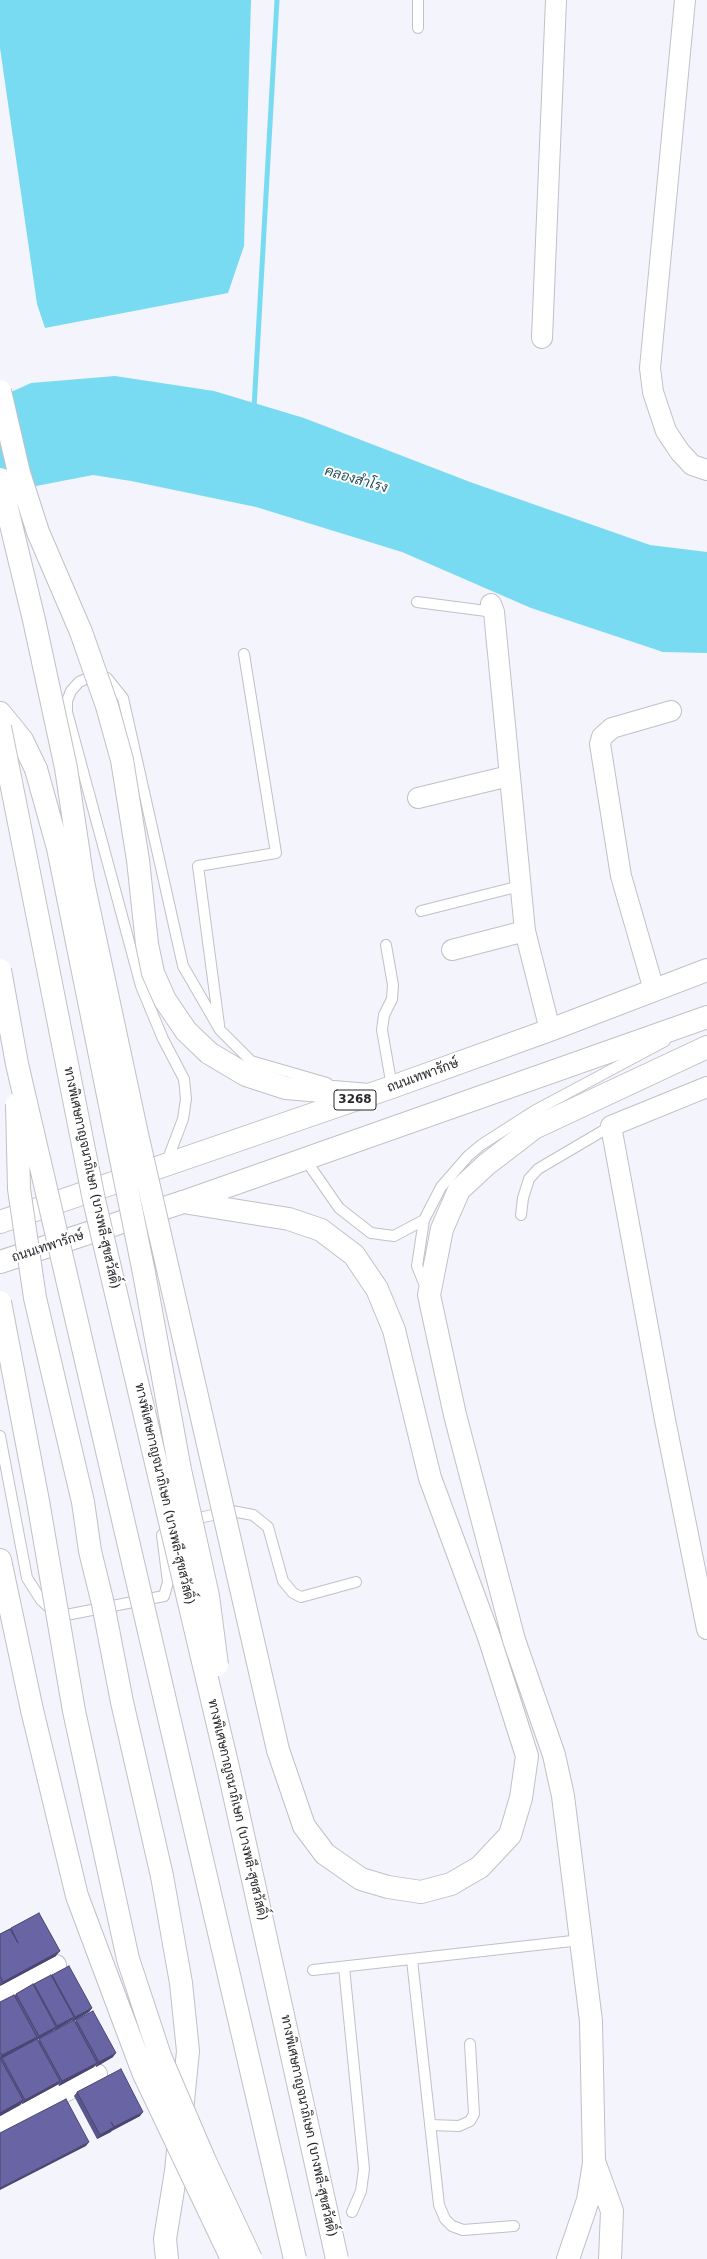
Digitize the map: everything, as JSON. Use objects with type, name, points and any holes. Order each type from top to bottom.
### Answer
[{"type":"main road","points":[[0,391],[19,473],[36,525],[81,632],[107,706],[122,760],[138,860],[147,944],[153,973],[164,1000],[182,1025],[209,1053],[246,1075],[286,1088],[369,1095]]},
{"type":"main road","points":[[0,479],[34,620],[66,768],[83,882],[137,1134],[278,1750],[304,1826],[325,1854],[361,1879],[388,1888],[421,1892],[451,1884],[480,1867],[510,1835],[521,1798],[527,1756],[489,1637],[430,1478],[394,1330],[377,1289],[354,1255],[321,1230],[289,1219],[183,1202]]},
{"type":"main road","points":[[0,713],[22,740],[36,768],[58,848],[142,1265],[180,1470],[208,1596],[230,1776]]},
{"type":"main road","name":"ทางพิเศษกาญจนาภิเษก (บางพลี-สุขสวัสดิ์)","points":[[0,727],[94,1200],[230,1776],[337,2259]]},
{"type":"main road","points":[[0,970],[17,1064],[295,2259]]},
{"type":"main road","name":"ถนนเทพารักษ์","points":[[0,1222],[392,1087],[550,1030],[707,970]]},
{"type":"main road","name":"ถนนเทพารักษ์","points":[[0,1262],[183,1202],[707,1018]]},
{"type":"main road","points":[[568,2259],[588,2200],[594,2163],[591,2020],[563,1796],[554,1755],[514,1640],[455,1415],[429,1295],[442,1229],[459,1190],[487,1164],[534,1128],[707,1047]]},
{"type":"main road","points":[[17,1064],[19,1189],[35,1298],[83,1502],[90,1550],[103,1604],[122,1702],[162,1876],[181,1983],[188,2051],[176,2171],[165,2239],[167,2259]]},
{"type":"main road","points":[[0,1302],[38,1500],[74,1711],[128,1959],[160,2056],[251,2259]]},
{"type":"main road","points":[[0,1560],[32,1710],[77,1896],[143,2072],[232,2259]]},
{"type":"main road","points":[[594,2163],[612,2211],[610,2259]]},
{"type":"street","points":[[542,338],[556,0]]},
{"type":"street","points":[[685,0],[650,368],[653,392],[666,431],[680,452],[692,465],[707,470]]},
{"type":"street","points":[[493,608],[525,931],[550,1030]]},
{"type":"street","points":[[654,990],[621,876],[600,744],[602,737],[612,728],[670,711]]},
{"type":"street","points":[[418,798],[509,776]]},
{"type":"street","points":[[452,950],[525,931]]},
{"type":"street","points":[[707,1087],[611,1126],[665,1420],[707,1629]]},
{"type":"street","points":[[0,1993],[56,1965]]},
{"type":"street","points":[[0,2128],[97,2074]]},
{"type":"lane","points":[[418,0],[418,28]]},
{"type":"lane","points":[[417,602],[493,608]]},
{"type":"lane","points":[[220,1030],[198,866],[276,853],[244,654]]},
{"type":"lane","points":[[165,1166],[183,1119],[186,1099],[184,1079],[162,1040],[141,986],[67,712],[67,701],[71,691],[79,682],[90,677],[107,678],[123,698],[183,966],[220,1030],[251,1061],[369,1095]]},
{"type":"lane","points":[[421,911],[520,886]]},
{"type":"lane","points":[[386,945],[393,985],[392,999],[384,1015],[382,1030],[392,1087]]},
{"type":"lane","points":[[429,1295],[417,1266],[424,1220],[441,1187],[468,1156],[481,1145],[534,1111],[707,1018]]},
{"type":"lane","points":[[521,1215],[523,1198],[529,1179],[538,1169],[611,1126]]},
{"type":"lane","points":[[305,1159],[339,1208],[371,1233],[394,1236],[424,1220]]},
{"type":"lane","points":[[0,1436],[27,1578],[41,1600],[52,1611],[66,1615],[164,1596],[168,1582],[162,1536],[172,1525],[232,1511],[253,1515],[268,1527],[283,1581],[293,1593],[301,1597],[311,1596],[356,1582]]},
{"type":"lane","points":[[313,1970],[344,1968],[581,1940]]},
{"type":"lane","points":[[412,1960],[439,2205],[445,2219],[452,2226],[464,2230],[514,2226]]},
{"type":"lane","points":[[344,1968],[364,2169],[361,2191],[352,2212]]},
{"type":"lane","points":[[430,2125],[459,2126],[470,2121],[474,2114],[470,2044]]},
{"type":"water","points":[[0,0],[251,0],[244,246],[228,293],[45,328],[37,304],[0,48]]},
{"type":"water","name":"คลองสำโรง","points":[[115,376],[214,391],[304,418],[470,482],[650,545],[707,552],[707,653],[663,652],[531,608],[402,552],[256,507],[131,481],[93,475],[0,493],[0,397],[31,383]]},
{"type":"building","points":[[39,1913],[60,1951],[3,1982],[0,1976],[0,1934],[10,1929],[18,1943],[11,1928]]},
{"type":"building","points":[[69,1966],[92,2008],[75,2017],[52,1975]]},
{"type":"building","points":[[51,1975],[74,2017],[57,2026],[34,1984]]},
{"type":"building","points":[[33,1984],[56,2027],[39,2036],[16,1994]]},
{"type":"building","points":[[14,1995],[37,2037],[2,2055],[0,2052],[0,2002]]},
{"type":"building","points":[[93,2011],[116,2053],[99,2062],[76,2020]]},
{"type":"building","points":[[74,2020],[97,2063],[62,2081],[39,2039]]},
{"type":"building","points":[[37,2039],[60,2081],[25,2100],[2,2058]]},
{"type":"building","points":[[0,2058],[23,2100],[0,2113]]},
{"type":"building","points":[[121,2069],[143,2112],[100,2135],[77,2092]]},
{"type":"building","points":[[66,2099],[89,2142],[0,2188],[0,2133]]},
{"type":"waterway","points":[[254,408],[277,0]]}]
